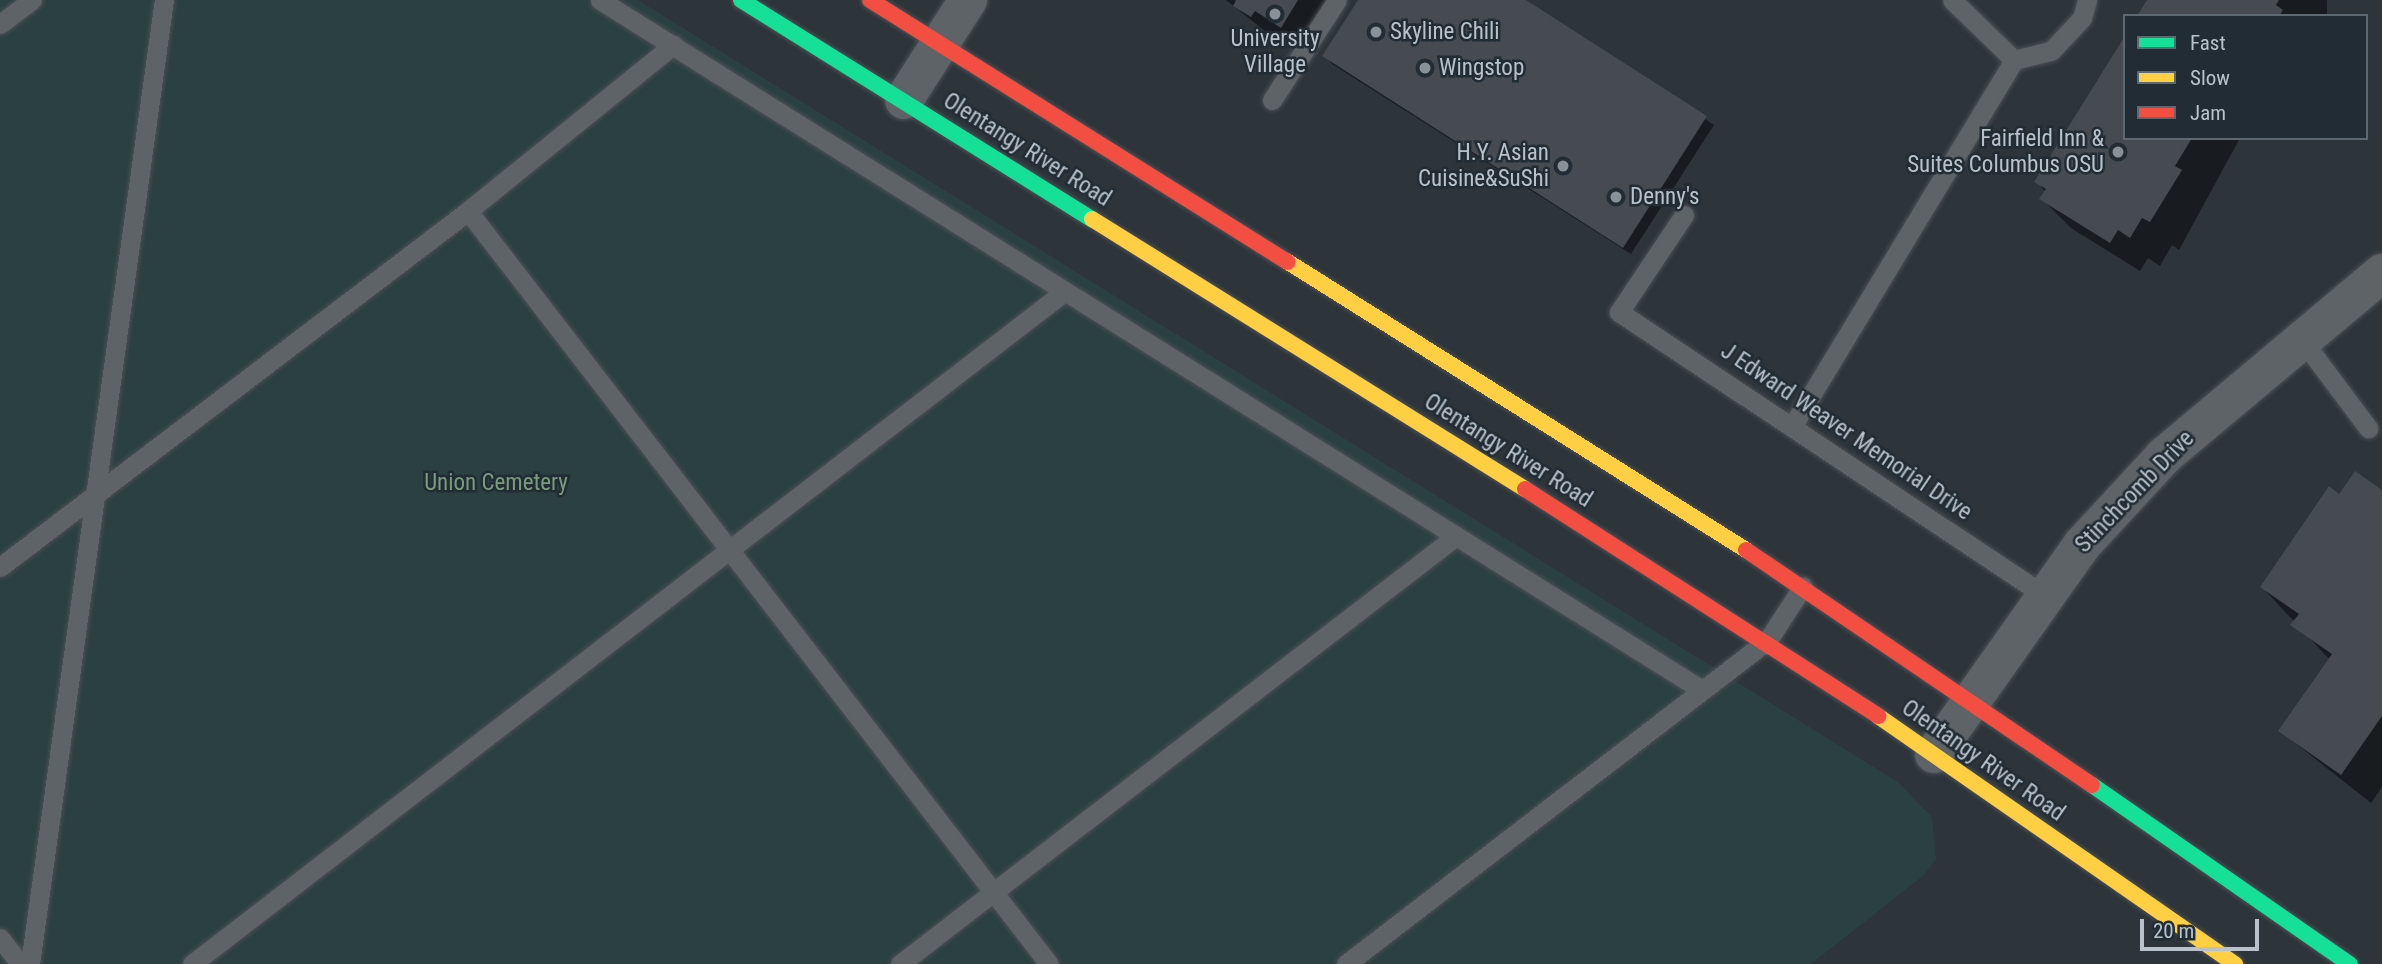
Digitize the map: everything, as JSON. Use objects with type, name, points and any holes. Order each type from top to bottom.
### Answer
[{"type":"main road","name":"Olentangy River Road","points":[[741,0],[1768,640],[2235,964]]},
{"type":"main road","name":"Olentangy River Road","points":[[870,0],[1803,586],[2350,964]]},
{"type":"street","points":[[904,100],[968,0]]},
{"type":"street","name":"Stinchcomb Drive","points":[[1934,754],[1969,700],[2044,596],[2164,456],[2300,337],[2382,273]]},
{"type":"lane","points":[[0,24],[32,0]]},
{"type":"lane","points":[[30,964],[164,0]]},
{"type":"lane","points":[[600,0],[1702,690]]},
{"type":"lane","points":[[1272,100],[1337,0]]},
{"type":"lane","points":[[1952,0],[2014,60]]},
{"type":"lane","points":[[1793,425],[2014,60],[2051,51],[2081,18],[2087,0]]},
{"type":"lane","points":[[0,567],[468,211],[673,46]]},
{"type":"lane","points":[[468,211],[1049,964]]},
{"type":"lane","name":"J Edward Weaver Memorial Drive","points":[[1684,215],[1619,312],[1793,425],[2044,596]]},
{"type":"lane","points":[[192,964],[1065,291]]},
{"type":"lane","points":[[2300,337],[2368,428]]},
{"type":"lane","points":[[900,964],[1456,537]]},
{"type":"lane","points":[[1346,964],[1768,640],[1803,586]]},
{"type":"lane","points":[[0,938],[20,964]]},
{"type":"green space","name":"Union Cemetery","points":[[0,0],[638,0],[1898,782],[1932,817],[1936,859],[1924,875],[1811,964],[0,964]]},
{"type":"building","name":"University Village","points":[[1236,0],[1298,0],[1281,28],[1255,11],[1251,17],[1233,6]]},
{"type":"building","points":[[1358,0],[1526,0],[1707,116],[1623,248],[1322,56]]},
{"type":"building","points":[[2147,0],[2279,0],[2276,5],[2283,10],[2280,14],[2138,14]]},
{"type":"building","name":"Fairfield Inn & Suites Columbus OSU","points":[[2123,39],[2123,140],[2191,140],[2175,166],[2182,170],[2150,222],[2142,218],[2130,238],[2118,230],[2110,243],[2039,199],[2046,189],[2034,182]]},
{"type":"building","points":[[2355,471],[2382,490],[2382,716],[2341,775],[2278,731],[2332,654],[2290,625],[2299,614],[2260,587],[2329,486],[2339,494]]},
{"type":"traffic: fast","points":[[741,0],[1092,219]]},
{"type":"traffic: fast","points":[[2092,785],[2350,964]]},
{"type":"traffic: slow","points":[[1092,219],[1525,489]]},
{"type":"traffic: slow","points":[[1288,262],[1746,550]]},
{"type":"traffic: slow","points":[[1878,716],[2235,964]]},
{"type":"traffic: jam","points":[[870,0],[1288,262]]},
{"type":"traffic: jam","points":[[1525,489],[1878,716]]},
{"type":"traffic: jam","points":[[1746,550],[2092,785]]},
{"type":"place","name":"University Village","points":[[1275,14]]},
{"type":"place","name":"Skyline Chili","points":[[1376,32]]},
{"type":"place","name":"Wingstop","points":[[1425,68]]},
{"type":"place","name":"Fairfield Inn & Suites Columbus OSU","points":[[2118,152]]},
{"type":"place","name":"H.Y. Asian Cuisine&SuShi","points":[[1563,166]]},
{"type":"place","name":"Denny's","points":[[1616,197]]}]
